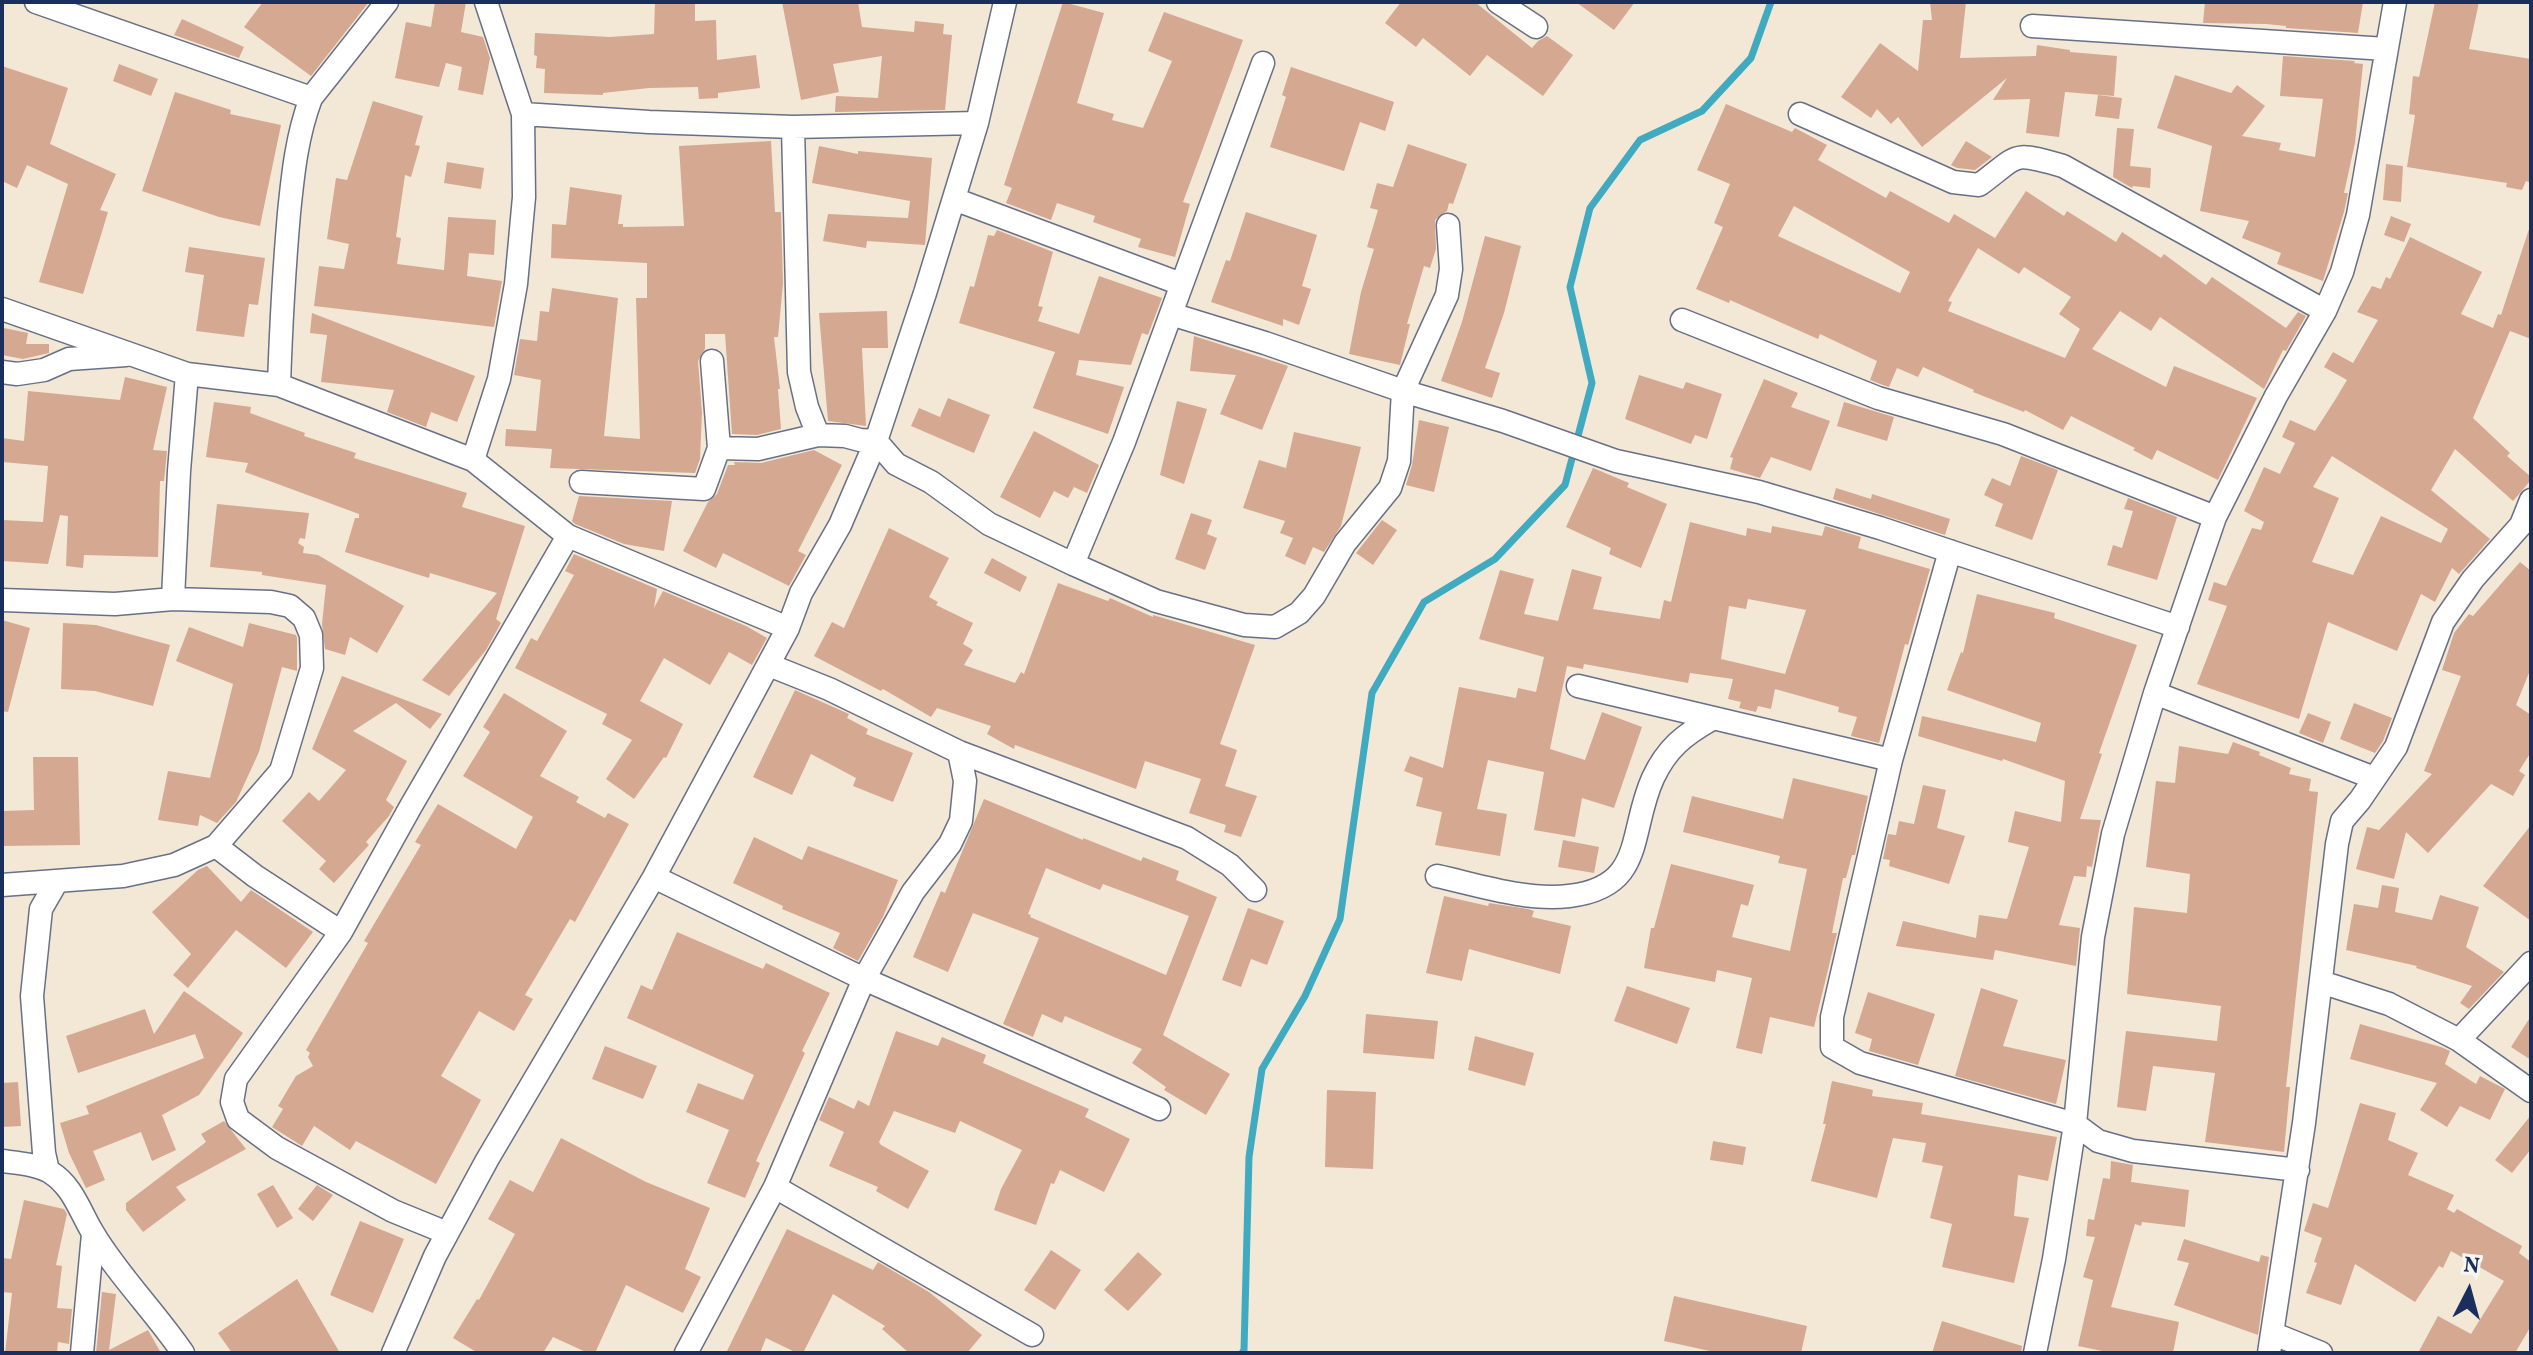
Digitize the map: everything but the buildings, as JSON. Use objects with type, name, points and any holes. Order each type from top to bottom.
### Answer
[{"type":"street","points":[[36,2],[311,98]]},
{"type":"street","points":[[279,385],[284,267],[294,162],[303,120],[311,98],[387,2]]},
{"type":"street","points":[[473,460],[499,379],[516,284],[524,197],[523,114],[486,2]]},
{"type":"street","points":[[393,1353],[447,1233],[526,1089],[654,877],[769,665],[801,593],[840,525],[876,441],[954,199],[977,123],[1005,2]]},
{"type":"street","points":[[1498,2],[1536,27]]},
{"type":"street","points":[[2035,1353],[2054,1259],[2075,1124],[2093,937],[2113,834],[2155,693],[2215,517],[2276,396],[2325,311],[2342,272],[2358,215],[2395,2]]},
{"type":"street","points":[[2032,26],[2386,49]]},
{"type":"street","points":[[1073,564],[1124,442],[1263,63]]},
{"type":"street","points":[[523,114],[793,127],[977,123]]},
{"type":"street","points":[[1800,114],[1953,182],[1979,185],[2012,158],[2026,156],[2063,166],[2325,311]]},
{"type":"street","points":[[793,127],[799,372],[818,435]]},
{"type":"street","points":[[954,199],[1181,284]]},
{"type":"street","points":[[719,448],[758,449],[818,435],[876,441],[896,464],[931,482],[989,524],[1073,564],[1156,601],[1262,628],[1275,627],[1299,613],[1314,596],[1345,543],[1390,488],[1399,461],[1403,391],[1447,295],[1451,269],[1448,225]]},
{"type":"street","points":[[2,309],[187,374],[279,385],[473,460],[568,536],[788,628]]},
{"type":"street","points":[[1171,314],[1503,421],[1616,461],[1759,492],[1950,551],[2178,627]]},
{"type":"street","points":[[1682,320],[1878,398],[2003,434],[2215,517]]},
{"type":"street","points":[[2,372],[17,374],[44,370],[69,359],[137,355]]},
{"type":"street","points":[[581,482],[704,489],[719,448],[712,361]]},
{"type":"street","points":[[173,599],[187,374]]},
{"type":"street","points":[[2321,1353],[2272,1344],[2298,1170],[2342,821],[2396,747],[2443,622],[2473,579],[2526,531],[2531,500]]},
{"type":"street","points":[[447,1233],[393,1211],[277,1148],[238,1119],[232,1102],[236,1079],[341,932],[568,536]]},
{"type":"street","points":[[1950,551],[1891,760],[1832,1017],[1832,1047],[1860,1063],[2075,1124],[2098,1141],[2133,1151],[2298,1170]]},
{"type":"street","points":[[2,600],[115,604],[173,599],[271,602],[290,606],[304,618],[311,635],[312,668],[281,771],[216,846],[174,865],[123,876],[2,885]]},
{"type":"street","points":[[769,665],[829,689],[959,752],[1187,838],[1230,865],[1255,890]]},
{"type":"street","points":[[1578,686],[1891,760]]},
{"type":"street","points":[[2155,693],[2374,778]]},
{"type":"street","points":[[1437,876],[1533,895],[1568,896],[1603,889],[1624,870],[1653,780],[1667,755],[1685,734],[1712,719]]},
{"type":"street","points":[[686,1353],[775,1187],[864,979],[906,903],[950,844],[961,821],[965,781],[959,752]]},
{"type":"street","points":[[216,846],[255,876],[341,932]]},
{"type":"street","points":[[654,877],[864,979],[1159,1109]]},
{"type":"street","points":[[48,1171],[32,996],[41,909],[56,883]]},
{"type":"street","points":[[2459,1040],[2531,963]]},
{"type":"street","points":[[2321,982],[2389,1004],[2459,1040],[2531,1091]]},
{"type":"street","points":[[2,1161],[25,1163],[48,1171],[60,1180],[80,1205],[93,1234],[183,1353]]},
{"type":"street","points":[[775,1187],[1032,1335]]},
{"type":"street","points":[[82,1353],[93,1234]]},
{"type":"waterway","points":[[1242,1353],[1249,1157],[1262,1069],[1305,996],[1340,919],[1372,693],[1424,602],[1495,559],[1565,485],[1592,383],[1570,287],[1590,208],[1640,140],[1702,111],[1751,58],[1771,2]]}]
